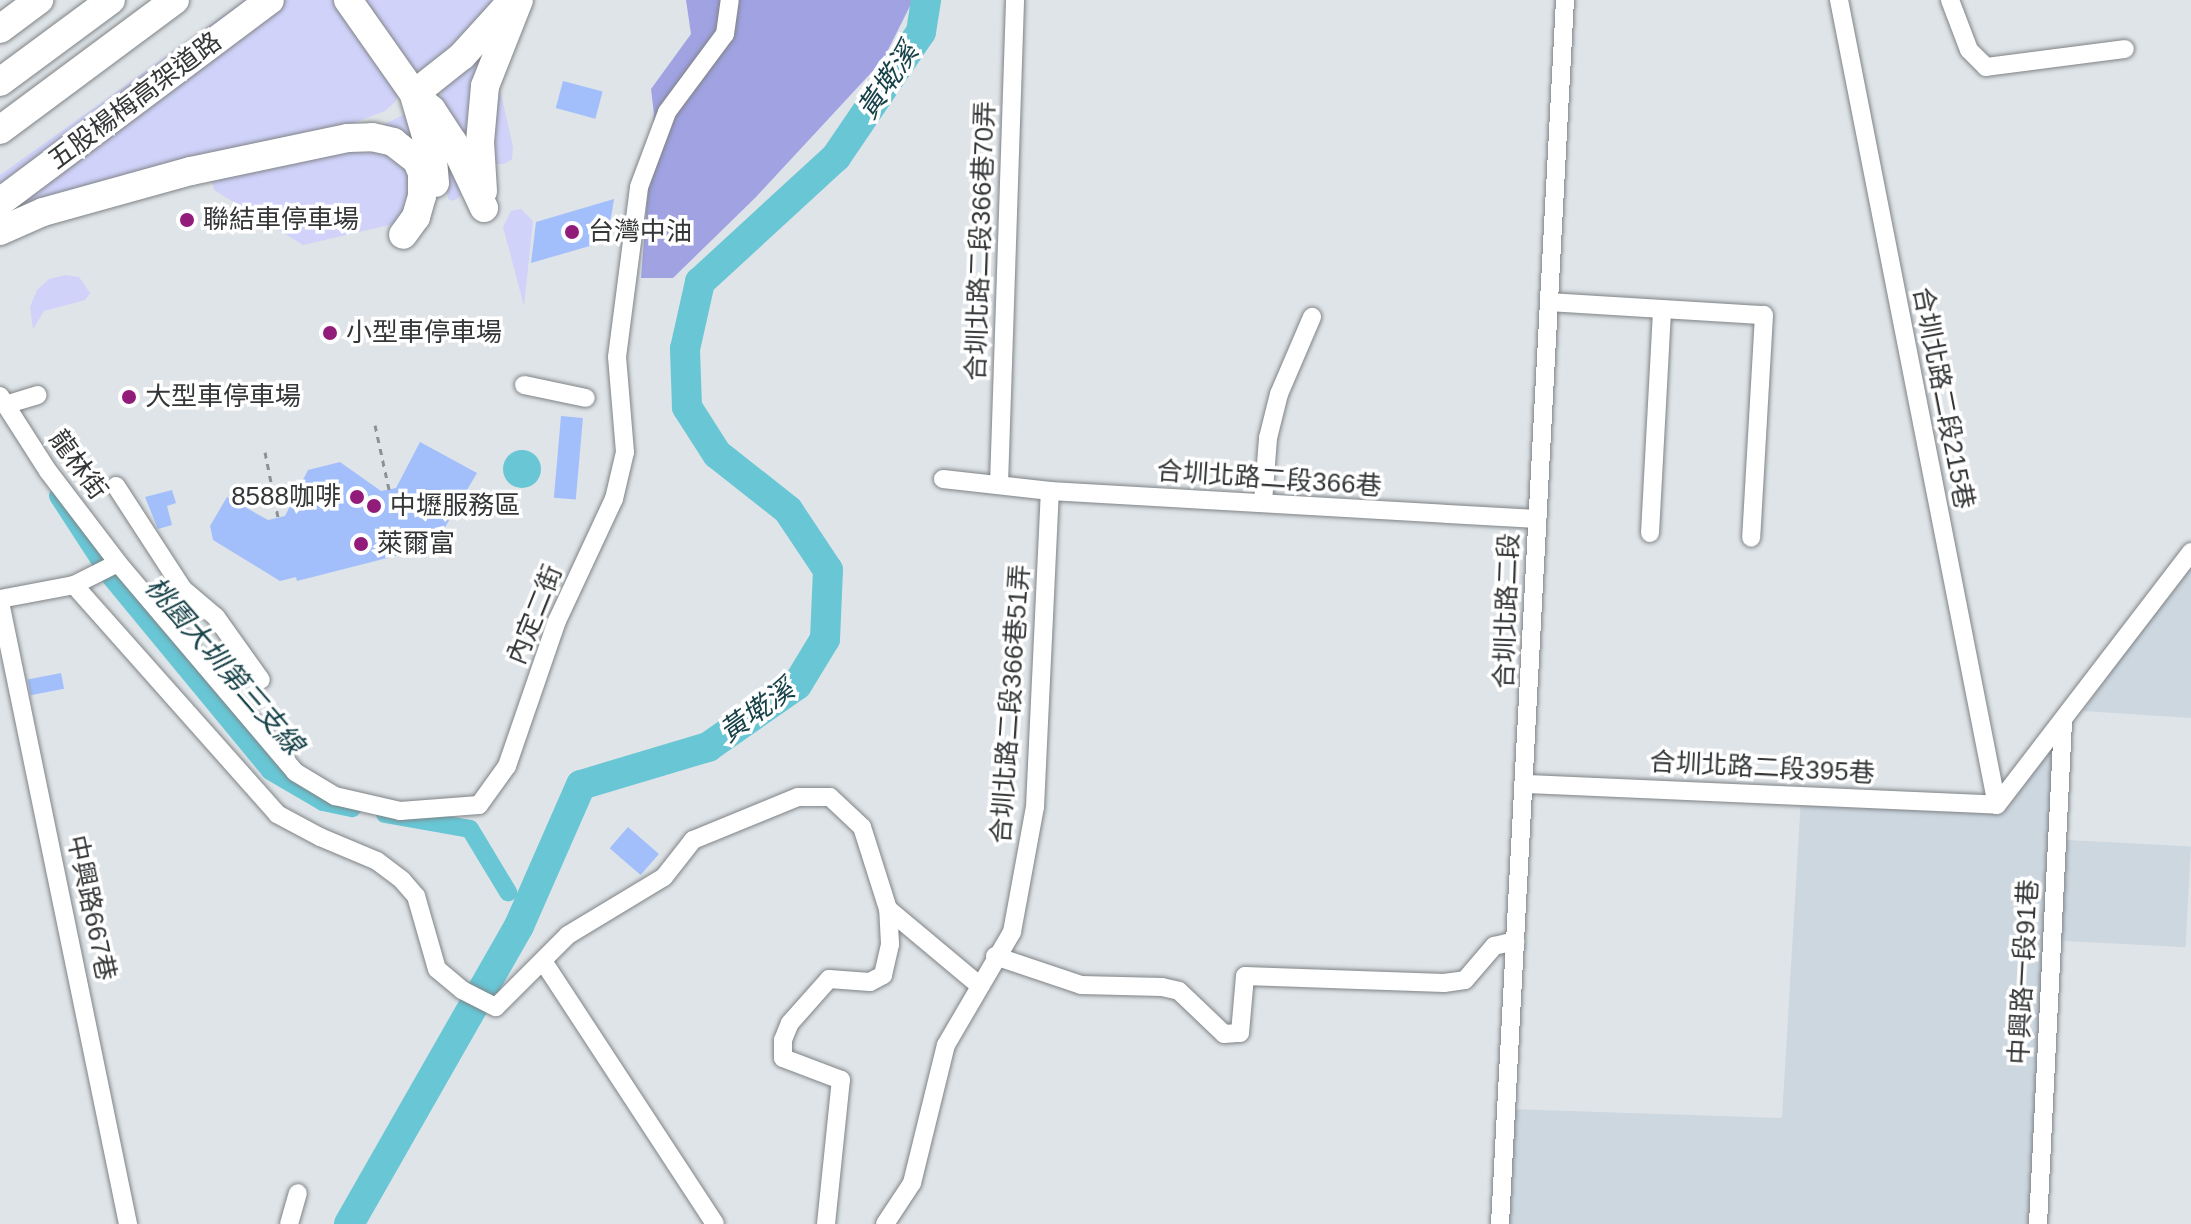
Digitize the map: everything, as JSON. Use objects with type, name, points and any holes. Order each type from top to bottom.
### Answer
[{"type":"highway","points":[[0,29],[39,0]]},
{"type":"highway","points":[[0,82],[111,0]]},
{"type":"highway","points":[[0,130],[175,0]]},
{"type":"highway","name":"五股楊梅高架道路","points":[[0,202],[270,0]]},
{"type":"highway","points":[[348,0],[414,94],[432,110],[453,142],[484,208],[480,142],[485,86],[519,0]]},
{"type":"highway","points":[[414,94],[462,56],[513,0]]},
{"type":"highway","points":[[0,231],[43,212],[191,171],[348,138],[372,137],[393,142],[417,161],[422,173],[422,196],[416,217],[403,235],[426,214],[436,195],[433,160],[414,94]]},
{"type":"street","name":"內定二街","points":[[114,566],[295,772],[335,796],[400,811],[479,805],[507,766],[557,621],[614,499],[625,452],[617,357],[639,187],[667,112],[725,34],[730,0]]},
{"type":"street","name":"合圳北路二段366巷70弄","points":[[999,484],[1015,0]]},
{"type":"street","name":"合圳北路二段","points":[[1500,1224],[1565,0]]},
{"type":"street","name":"合圳北路二段215巷","points":[[1839,0],[1997,805]]},
{"type":"street","points":[[1950,0],[1969,50],[1986,67],[2125,49]]},
{"type":"street","points":[[1549,302],[1764,315],[1751,538]]},
{"type":"street","points":[[1650,533],[1662,309]]},
{"type":"street","points":[[1263,502],[1268,438],[1279,394],[1312,317]]},
{"type":"street","points":[[524,385],[586,398]]},
{"type":"street","points":[[3,400],[37,395]]},
{"type":"street","name":"龍林街","points":[[3,400],[114,566]]},
{"type":"street","name":"合圳北路二段366巷","points":[[943,479],[1050,491],[1537,519]]},
{"type":"street","points":[[116,486],[183,589],[216,617],[261,680]]},
{"type":"street","name":"合圳北路二段366巷51弄","points":[[885,1224],[912,1183],[946,1045],[995,956],[1012,932],[1035,807],[1050,491]]},
{"type":"street","points":[[1997,805],[2191,552]]},
{"type":"street","points":[[0,601],[78,584],[114,566]]},
{"type":"street","points":[[78,584],[106,622],[277,814],[320,837],[377,861],[402,880],[416,896],[437,969],[462,990],[496,1007],[568,935],[664,877],[693,840],[798,797],[830,797],[862,827],[888,909],[890,944],[883,975],[870,982],[829,979],[790,1023],[783,1040],[783,1058],[841,1080],[826,1224]]},
{"type":"street","name":"中興路667巷","points":[[0,601],[128,1224]]},
{"type":"street","name":"中興路一段91巷","points":[[2038,1224],[2063,722]]},
{"type":"street","name":"合圳北路二段395巷","points":[[1525,784],[1997,805]]},
{"type":"street","points":[[888,909],[980,986]]},
{"type":"street","points":[[995,956],[1081,985],[1162,987],[1179,991],[1224,1034],[1240,1033],[1245,976],[1444,983],[1465,980],[1494,946],[1515,941]]},
{"type":"street","points":[[543,961],[714,1223]]},
{"type":"street","points":[[289,1224],[298,1193]]},
{"type":"path","points":[[375,425],[389,489]]},
{"type":"path","points":[[265,452],[278,517]]},
{"type":"shaded area","points":[[245,0],[336,0],[399,93],[395,102],[385,111],[330,132],[0,219],[0,175]]},
{"type":"shaded area","points":[[362,0],[497,0],[436,69],[416,71],[408,69]]},
{"type":"shaded area","points":[[686,0],[913,0],[883,60],[755,198],[673,278],[641,278],[654,114],[651,89],[691,34]]},
{"type":"shaded area","points":[[477,51],[481,56],[472,93],[469,142],[440,104],[447,82]]},
{"type":"shaded area","points":[[496,85],[501,94],[513,147],[512,159],[504,164],[494,164],[487,135]]},
{"type":"shaded area","points":[[405,114],[425,151],[381,126]]},
{"type":"shaded area","points":[[436,126],[458,179],[461,196],[453,201],[448,199]]},
{"type":"shaded area","points":[[377,148],[409,168],[409,207],[398,223],[303,245],[214,190],[212,181],[350,149]]},
{"type":"shaded area","points":[[521,209],[533,221],[524,306],[503,227],[511,211]]},
{"type":"shaded area","points":[[66,275],[79,277],[90,293],[85,300],[44,311],[33,329],[30,307],[37,290],[49,279]]},
{"type":"shaded area","points":[[522,450],[535,456],[541,469],[535,482],[522,488],[509,482],[503,469],[509,456]]},
{"type":"shaded area","points":[[2191,559],[2191,718],[2083,711]]},
{"type":"shaded area","points":[[2057,744],[2030,1224],[1504,1224],[1509,1109],[1782,1118],[1801,798],[1997,811],[2049,745]]},
{"type":"shaded area","points":[[2067,840],[2191,846],[2186,947],[2062,941]]},
{"type":"building","points":[[563,81],[603,92],[595,119],[556,108]]},
{"type":"building","name":"台灣中油","points":[[614,199],[607,241],[531,263],[536,222]]},
{"type":"building","points":[[561,416],[583,418],[576,500],[554,498]]},
{"type":"building","name":"中壢服務區","points":[[420,442],[477,473],[431,551],[423,545],[402,550],[399,555],[297,581],[296,577],[280,581],[213,540],[210,526],[227,497],[268,520],[285,516],[308,470],[340,462],[381,491],[396,488]]},
{"type":"building","points":[[172,490],[176,503],[167,506],[172,525],[158,529],[145,497]]},
{"type":"building","points":[[61,673],[64,689],[31,695],[28,679]]},
{"type":"building","points":[[628,827],[659,854],[641,875],[610,848]]},
{"type":"waterway","name":"黃墘溪","points":[[349,1224],[519,926],[581,785],[708,747],[797,685],[825,639],[828,570],[788,510],[717,454],[687,407],[685,349],[700,282],[836,157],[921,32],[926,0]]},
{"type":"waterway","name":"桃園大圳第三支線","points":[[58,496],[112,579],[270,771],[323,802],[352,808]]},
{"type":"waterway","name":"桃園大圳第三支線","points":[[385,814],[470,829],[508,892]]},
{"type":"place","name":"聯結車停車場","points":[[187,220]]},
{"type":"place","name":"台灣中油","points":[[572,232]]},
{"type":"place","name":"小型車停車場","points":[[330,333]]},
{"type":"place","name":"大型車停車場","points":[[129,397]]},
{"type":"place","name":"8588咖啡","points":[[357,497]]},
{"type":"place","name":"中壢服務區","points":[[374,506]]},
{"type":"place","name":"萊爾富","points":[[361,544]]}]
